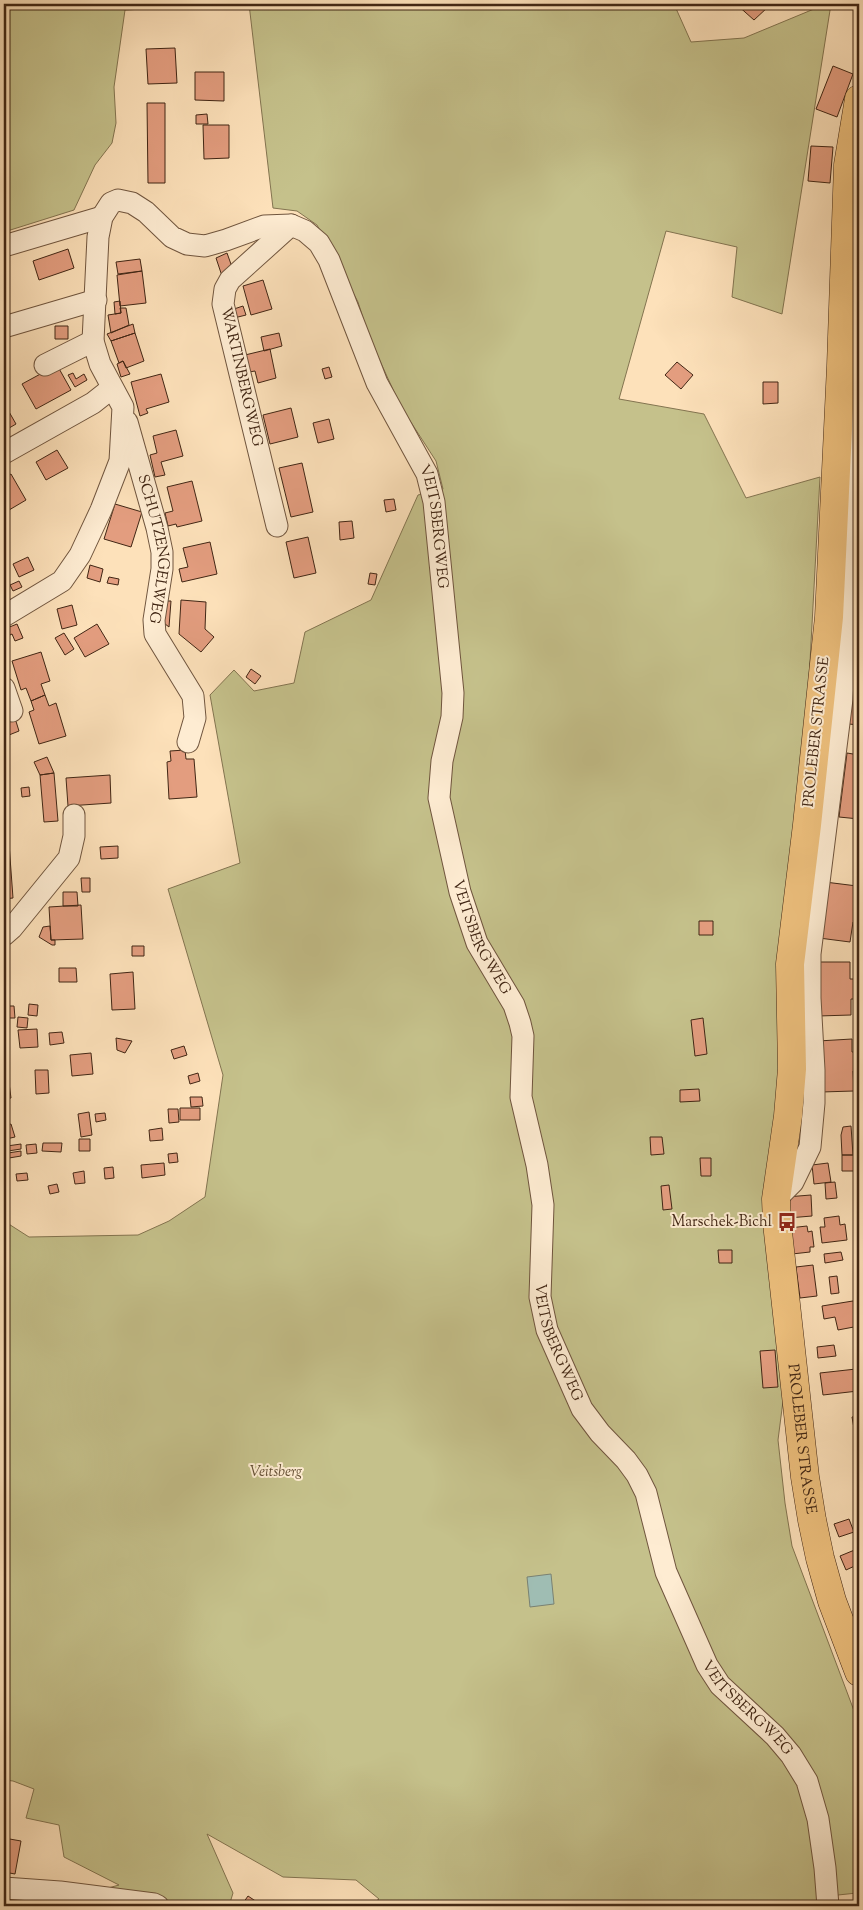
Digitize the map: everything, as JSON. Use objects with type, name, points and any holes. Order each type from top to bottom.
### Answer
[{"type":"main road","name":"PROLEBER STRASSE","points":[[859,99],[848,165],[852,264],[828,617],[808,826],[790,964],[792,1069],[788,1116],[776,1199],[805,1477],[812,1520],[832,1601],[859,1672]]},
{"type":"street","points":[[4,616],[62,581],[80,555],[120,461],[123,407],[100,364],[93,341],[98,237],[102,217],[111,203],[118,200],[132,202],[146,212],[172,237],[187,244],[205,246],[264,226],[291,225]]},
{"type":"street","points":[[4,246],[102,217]]},
{"type":"street","name":"WARTINBERGWEG","points":[[277,526],[223,304],[225,289],[230,280],[291,225]]},
{"type":"street","name":"VEITSBERGWEG","points":[[291,225],[306,231],[319,242],[329,260],[355,331],[377,383],[427,474],[434,502],[453,693],[452,717],[442,760],[439,798],[460,892],[476,943],[514,1005],[523,1036],[521,1098],[537,1165],[543,1205],[540,1297],[547,1330],[582,1409],[600,1434],[626,1460],[637,1475],[646,1493],[666,1572],[707,1665],[720,1685],[775,1736],[791,1755],[806,1781],[818,1820],[826,1868],[828,1906]]},
{"type":"street","points":[[4,327],[96,300]]},
{"type":"street","points":[[45,365],[93,341]]},
{"type":"street","points":[[4,453],[93,403],[112,388]]},
{"type":"street","name":"PROLEBER STRASSE","points":[[776,1199],[793,1182],[810,1147],[814,1103],[810,954],[842,699],[859,393]]},
{"type":"street","name":"SCHUTZENGELWEG","points":[[123,407],[162,552],[162,569],[154,620],[155,634],[193,696],[195,718],[188,742]]},
{"type":"street","points":[[4,688],[12,711]]},
{"type":"street","points":[[4,935],[12,928],[69,858],[74,836],[74,816]]},
{"type":"street","points":[[4,1888],[60,1892],[158,1906]]},
{"type":"green space","points":[[4,4],[240,4],[125,10],[114,87],[116,123],[112,143],[95,165],[74,210],[4,232]]},
{"type":"green space","name":"Veitsberg","points":[[249,4],[674,4],[691,42],[744,38],[826,4],[831,4],[782,314],[732,297],[737,247],[666,231],[619,399],[704,414],[746,498],[820,477],[809,680],[783,1401],[778,1440],[792,1546],[859,1724],[859,1888],[857,1893],[838,1895],[832,1906],[369,1906],[379,1899],[356,1880],[283,1877],[207,1834],[233,1893],[229,1906],[43,1906],[119,1885],[64,1857],[59,1825],[26,1818],[34,1789],[13,1781],[4,1780],[4,1221],[29,1237],[138,1235],[169,1221],[205,1197],[223,1075],[168,889],[240,863],[210,695],[234,670],[254,691],[294,683],[305,632],[371,600],[418,495],[443,489],[436,461],[401,407],[369,337],[358,302],[317,225],[297,211],[273,208]]},
{"type":"water","points":[[551,1574],[554,1604],[530,1607],[527,1577]]},
{"type":"building","points":[[736,4],[765,4],[768,7],[754,20]]},
{"type":"building","points":[[175,48],[177,83],[148,84],[146,49]]},
{"type":"building","points":[[833,66],[853,74],[837,117],[816,109]]},
{"type":"building","points":[[195,72],[224,72],[224,101],[195,100]]},
{"type":"building","points":[[147,103],[165,103],[165,183],[148,183]]},
{"type":"building","points":[[207,114],[208,124],[196,124],[196,115]]},
{"type":"building","points":[[203,125],[229,125],[229,158],[204,159]]},
{"type":"building","points":[[811,146],[833,147],[830,183],[808,181]]},
{"type":"building","points":[[68,249],[74,268],[39,280],[33,261]]},
{"type":"building","points":[[227,253],[232,267],[222,276],[216,258]]},
{"type":"building","points":[[140,259],[142,271],[118,274],[116,262]]},
{"type":"building","points":[[142,271],[146,303],[120,306],[117,275]]},
{"type":"building","points":[[263,280],[272,309],[251,315],[243,286]]},
{"type":"building","points":[[120,301],[121,313],[115,314],[114,302]]},
{"type":"building","points":[[243,306],[246,315],[234,318],[231,310]]},
{"type":"building","points":[[120,308],[126,308],[129,325],[111,333],[108,315],[121,313]]},
{"type":"building","points":[[857,322],[859,322],[859,372],[856,372]]},
{"type":"building","points":[[133,324],[135,333],[111,341],[107,334]]},
{"type":"building","points":[[55,326],[68,326],[68,339],[55,339]]},
{"type":"building","points":[[135,333],[144,361],[126,368],[123,361],[119,363],[111,341]]},
{"type":"building","points":[[279,333],[282,346],[264,351],[261,337]]},
{"type":"building","points":[[270,349],[276,378],[258,383],[255,371],[249,372],[245,355]]},
{"type":"building","points":[[123,361],[130,374],[121,377],[117,364]]},
{"type":"building","points":[[677,362],[693,375],[681,389],[665,375]]},
{"type":"building","points":[[57,365],[71,390],[36,409],[22,384]]},
{"type":"building","points":[[329,367],[332,377],[325,379],[322,369]]},
{"type":"building","points":[[73,373],[76,379],[84,374],[87,380],[75,387],[68,375]]},
{"type":"building","points":[[161,374],[169,402],[146,409],[148,413],[140,416],[131,382]]},
{"type":"building","points":[[763,382],[778,382],[778,403],[763,404]]},
{"type":"building","points":[[4,403],[16,424],[4,431]]},
{"type":"building","points":[[291,408],[298,437],[270,444],[263,415]]},
{"type":"building","points":[[329,419],[334,439],[318,443],[313,423]]},
{"type":"building","points":[[176,430],[183,456],[161,462],[165,475],[155,477],[150,455],[157,453],[153,436]]},
{"type":"building","points":[[57,450],[68,468],[46,480],[36,462]]},
{"type":"building","points":[[302,463],[313,512],[291,517],[279,468]]},
{"type":"building","points":[[11,474],[26,500],[4,513],[4,478]]},
{"type":"building","points":[[192,481],[202,521],[177,527],[176,524],[168,526],[165,513],[173,511],[167,487]]},
{"type":"building","points":[[394,499],[396,510],[386,512],[384,500]]},
{"type":"building","points":[[115,504],[142,512],[131,547],[104,539]]},
{"type":"building","points":[[352,521],[354,538],[340,540],[339,522]]},
{"type":"building","points":[[308,537],[316,573],[294,578],[286,542]]},
{"type":"building","points":[[210,542],[217,574],[182,582],[179,569],[188,567],[183,548]]},
{"type":"building","points":[[28,557],[34,570],[19,577],[13,564]]},
{"type":"building","points":[[90,565],[103,569],[100,582],[87,578]]},
{"type":"building","points":[[370,573],[377,574],[375,585],[368,584]]},
{"type":"building","points":[[109,577],[119,579],[118,585],[107,583]]},
{"type":"building","points":[[19,581],[22,587],[13,591],[10,585]]},
{"type":"building","points":[[181,600],[206,602],[205,629],[214,637],[201,652],[179,634]]},
{"type":"building","points":[[162,601],[171,601],[169,627],[160,620]]},
{"type":"building","points":[[72,605],[77,625],[62,629],[57,609]]},
{"type":"building","points":[[17,624],[23,638],[15,641],[7,628]]},
{"type":"building","points":[[97,624],[109,644],[85,657],[74,638]]},
{"type":"building","points":[[64,633],[74,649],[65,655],[55,638]]},
{"type":"building","points":[[41,652],[50,681],[41,684],[45,695],[31,701],[26,688],[21,690],[12,661]]},
{"type":"building","points":[[854,659],[859,660],[859,725],[849,724]]},
{"type":"building","points":[[251,669],[261,676],[255,684],[246,677]]},
{"type":"building","points":[[45,695],[49,706],[56,703],[66,736],[39,744],[29,712],[34,710],[31,701]]},
{"type":"building","points":[[14,715],[19,731],[4,737],[4,719]]},
{"type":"building","points":[[185,750],[186,759],[194,759],[197,797],[169,799],[167,762],[171,761],[170,751]]},
{"type":"building","points":[[847,753],[859,755],[859,819],[839,817]]},
{"type":"building","points":[[47,757],[54,773],[40,775],[34,762]]},
{"type":"building","points":[[54,773],[58,821],[44,822],[40,775]]},
{"type":"building","points":[[110,775],[111,803],[68,806],[66,778]]},
{"type":"building","points":[[29,787],[30,796],[22,797],[21,788]]},
{"type":"building","points":[[4,803],[6,803],[13,898],[4,899]]},
{"type":"building","points":[[118,846],[118,858],[101,859],[100,847]]},
{"type":"building","points":[[81,878],[90,878],[90,892],[82,892]]},
{"type":"building","points":[[825,882],[857,886],[855,903],[859,904],[857,922],[853,922],[850,942],[819,938]]},
{"type":"building","points":[[63,892],[77,892],[78,906],[63,906]]},
{"type":"building","points":[[81,905],[83,939],[51,940],[49,907]]},
{"type":"building","points":[[699,921],[713,921],[713,935],[699,935]]},
{"type":"building","points":[[50,926],[51,940],[55,940],[55,945],[39,937],[43,927]]},
{"type":"building","points":[[132,946],[144,946],[144,956],[132,956]]},
{"type":"building","points":[[817,962],[850,962],[850,979],[855,979],[856,999],[851,999],[851,1015],[818,1016]]},
{"type":"building","points":[[59,968],[76,968],[77,982],[59,982]]},
{"type":"building","points":[[133,972],[135,1009],[112,1010],[110,974]]},
{"type":"building","points":[[29,1004],[38,1005],[37,1016],[28,1015]]},
{"type":"building","points":[[6,1006],[14,1006],[15,1018],[7,1018]]},
{"type":"building","points":[[18,1017],[28,1018],[27,1028],[17,1027]]},
{"type":"building","points":[[703,1018],[707,1054],[695,1056],[691,1020]]},
{"type":"building","points":[[37,1029],[38,1047],[20,1048],[18,1030]]},
{"type":"building","points":[[62,1032],[64,1043],[50,1045],[49,1033]]},
{"type":"building","points":[[116,1038],[132,1041],[125,1053],[117,1050]]},
{"type":"building","points":[[852,1039],[852,1052],[858,1052],[859,1071],[853,1071],[854,1091],[821,1092],[818,1041]]},
{"type":"building","points":[[184,1046],[187,1055],[174,1059],[171,1050]]},
{"type":"building","points":[[91,1053],[93,1074],[72,1076],[70,1055]]},
{"type":"building","points":[[35,1070],[48,1070],[49,1093],[36,1094]]},
{"type":"building","points":[[198,1073],[200,1081],[190,1084],[188,1076]]},
{"type":"building","points":[[9,1083],[11,1098],[4,1099],[4,1084]]},
{"type":"building","points":[[699,1089],[700,1101],[680,1102],[680,1090]]},
{"type":"building","points":[[190,1097],[202,1097],[203,1106],[191,1107]]},
{"type":"building","points":[[180,1108],[200,1108],[200,1120],[180,1120]]},
{"type":"building","points":[[168,1109],[178,1109],[179,1122],[169,1123]]},
{"type":"building","points":[[89,1112],[92,1135],[81,1137],[78,1114]]},
{"type":"building","points":[[105,1113],[106,1120],[96,1122],[95,1114]]},
{"type":"building","points":[[11,1124],[15,1137],[6,1139],[4,1126]]},
{"type":"building","points":[[851,1126],[853,1155],[842,1155],[841,1135],[843,1127]]},
{"type":"building","points":[[162,1128],[163,1140],[150,1141],[149,1130]]},
{"type":"building","points":[[650,1137],[662,1137],[664,1154],[651,1155]]},
{"type":"building","points":[[79,1139],[90,1139],[90,1151],[79,1151]]},
{"type":"building","points":[[43,1143],[62,1143],[61,1152],[42,1151]]},
{"type":"building","points":[[21,1144],[21,1149],[8,1151],[7,1146]]},
{"type":"building","points":[[36,1144],[37,1153],[27,1154],[26,1145]]},
{"type":"building","points":[[21,1151],[21,1156],[9,1158],[8,1153]]},
{"type":"building","points":[[177,1153],[178,1162],[169,1163],[168,1154]]},
{"type":"building","points":[[842,1155],[859,1155],[859,1171],[842,1171]]},
{"type":"building","points":[[700,1158],[711,1158],[711,1176],[701,1176]]},
{"type":"building","points":[[164,1163],[165,1175],[142,1178],[141,1165]]},
{"type":"building","points":[[828,1163],[831,1182],[814,1184],[812,1165]]},
{"type":"building","points":[[113,1167],[114,1178],[105,1179],[104,1168]]},
{"type":"building","points":[[84,1171],[85,1183],[75,1184],[73,1173]]},
{"type":"building","points":[[27,1173],[28,1180],[17,1181],[16,1174]]},
{"type":"building","points":[[835,1182],[837,1198],[826,1199],[825,1183]]},
{"type":"building","points":[[57,1184],[59,1192],[50,1194],[48,1186]]},
{"type":"building","points":[[669,1185],[672,1209],[663,1210],[661,1186]]},
{"type":"building","points":[[811,1195],[812,1216],[788,1218],[786,1197]]},
{"type":"building","points":[[839,1216],[840,1225],[845,1224],[847,1240],[822,1243],[820,1227],[825,1227],[824,1218]]},
{"type":"building","points":[[807,1226],[808,1232],[812,1231],[814,1247],[810,1247],[810,1252],[792,1254],[789,1228]]},
{"type":"building","points":[[718,1250],[732,1250],[732,1263],[719,1263]]},
{"type":"building","points":[[841,1252],[843,1260],[825,1263],[824,1254]]},
{"type":"building","points":[[813,1265],[817,1296],[800,1298],[796,1267]]},
{"type":"building","points":[[837,1276],[839,1293],[831,1294],[829,1277]]},
{"type":"building","points":[[859,1300],[859,1326],[838,1330],[835,1317],[824,1319],[822,1306]]},
{"type":"building","points":[[834,1345],[836,1356],[818,1358],[817,1347]]},
{"type":"building","points":[[775,1350],[778,1387],[763,1388],[760,1351]]},
{"type":"building","points":[[856,1369],[858,1391],[823,1395],[820,1373]]},
{"type":"building","points":[[859,1416],[859,1433],[855,1434],[852,1417]]},
{"type":"building","points":[[849,1519],[854,1532],[839,1537],[834,1524]]},
{"type":"building","points":[[857,1549],[859,1564],[846,1570],[840,1556]]},
{"type":"building","points":[[4,1838],[21,1841],[15,1874],[4,1872]]},
{"type":"building","points":[[248,1896],[263,1906],[241,1906]]},
{"type":"place","name":"Marschek-Bichl","points":[[787,1222]]}]
